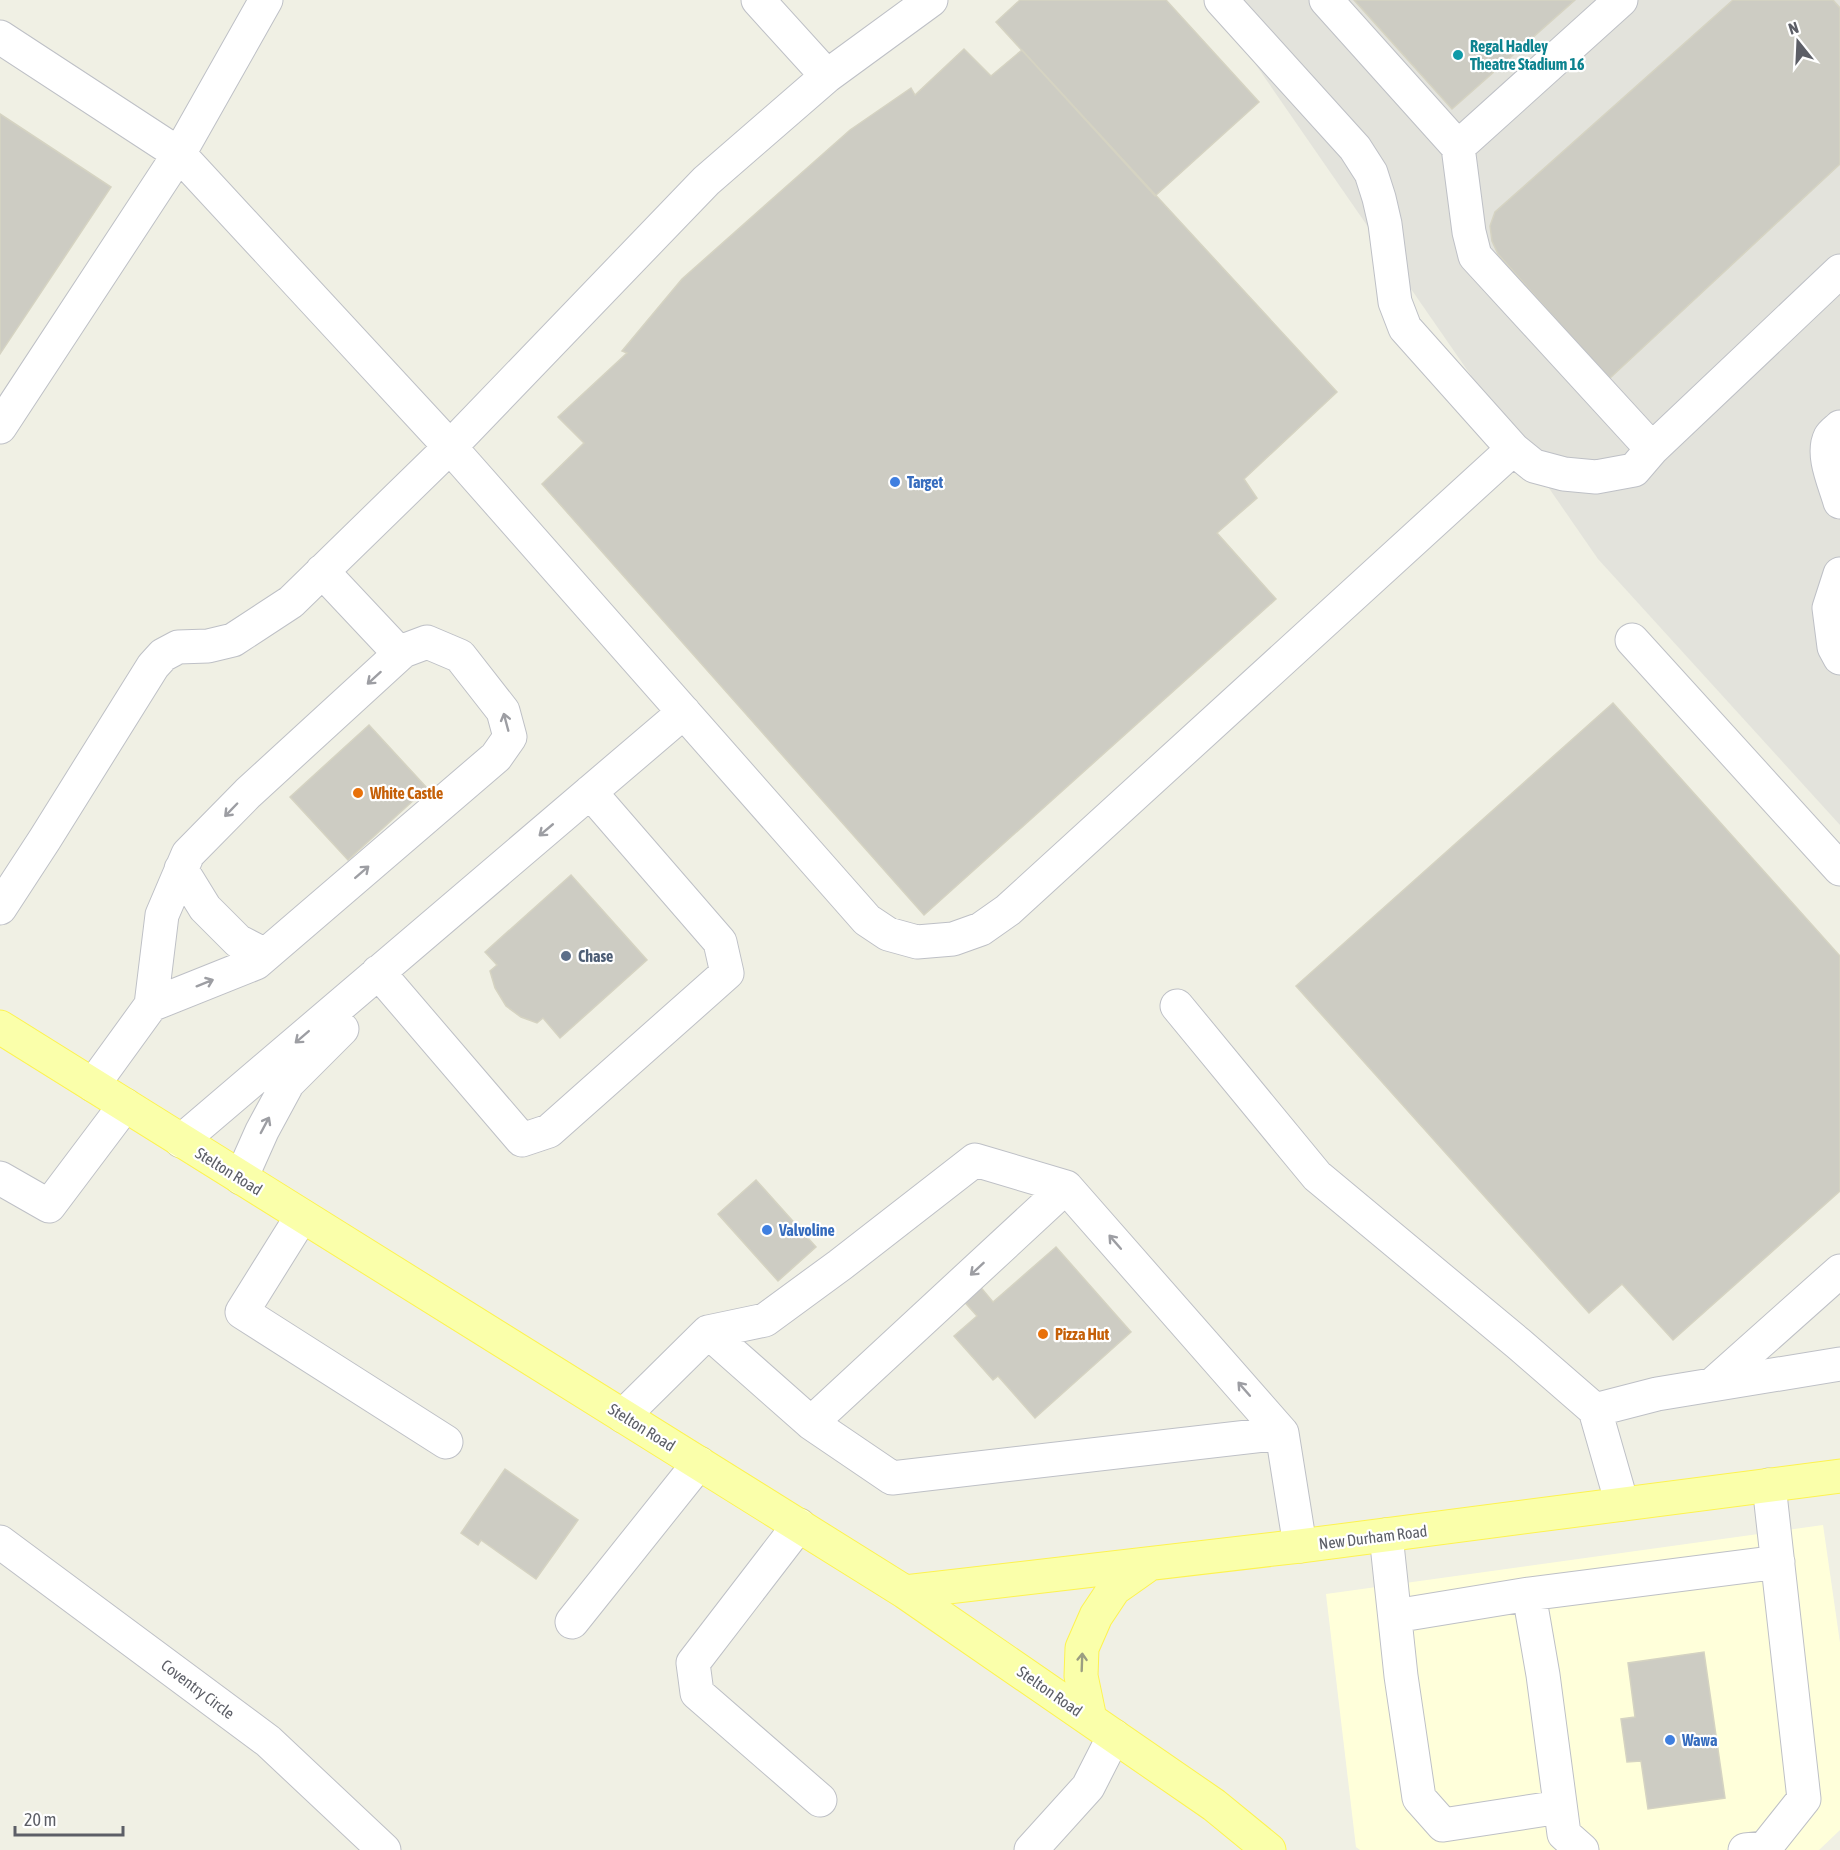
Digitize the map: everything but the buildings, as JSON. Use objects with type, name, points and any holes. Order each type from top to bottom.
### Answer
[{"type":"main road","name":"Stelton Road","points":[[0,1027],[906,1592],[1214,1805],[1269,1850]]},
{"type":"main road","name":"New Durham Road","points":[[906,1592],[1300,1546],[1840,1476]]},
{"type":"main road","points":[[1102,1728],[1082,1676],[1082,1648],[1096,1616],[1114,1589],[1149,1564]]},
{"type":"street","points":[[0,427],[179,154],[266,0]]},
{"type":"street","points":[[758,0],[827,76]]},
{"type":"street","points":[[0,908],[153,666],[163,655],[178,647],[208,646],[233,640],[291,602],[450,447],[706,182],[827,76],[931,0]]},
{"type":"street","points":[[1221,0],[1354,148],[1371,173],[1385,224],[1395,302],[1405,328],[1513,449],[1534,466],[1564,474],[1596,477],[1634,470],[1652,449],[1840,270]]},
{"type":"street","points":[[1326,0],[1458,147],[1469,232],[1475,256],[1652,449]]},
{"type":"street","points":[[1458,147],[1621,0]]},
{"type":"street","points":[[0,37],[179,154],[450,447],[867,921],[888,934],[917,942],[953,939],[981,929],[1008,910],[1513,449]]},
{"type":"street","points":[[1840,427],[1830,435],[1827,447],[1828,463],[1840,502]]},
{"type":"street","points":[[322,572],[400,654]]},
{"type":"street","points":[[1840,574],[1829,609],[1834,647],[1840,658]]},
{"type":"street","points":[[1632,640],[1840,869]]},
{"type":"street","points":[[93,1085],[151,1005],[162,915],[188,854],[248,793],[400,654],[427,642],[460,656],[503,711],[510,737],[496,757],[256,963],[151,1005]]},
{"type":"street","points":[[181,1141],[684,712]]},
{"type":"street","points":[[378,972],[522,1140],[549,1131],[727,973],[720,942],[590,792]]},
{"type":"street","points":[[181,869],[205,908],[238,941],[265,955]]},
{"type":"street","points":[[241,1178],[262,1131],[288,1083],[352,1020],[378,972]]},
{"type":"street","points":[[1176,1006],[1317,1176],[1595,1410],[1622,1504]]},
{"type":"street","points":[[0,1178],[49,1206],[125,1105]]},
{"type":"street","points":[[623,1416],[708,1332],[765,1320],[975,1160],[1066,1187],[1282,1432],[1300,1546]]},
{"type":"street","points":[[811,1423],[1066,1187]]},
{"type":"street","points":[[302,1216],[242,1312],[446,1442]]},
{"type":"street","points":[[1712,1385],[1840,1271]]},
{"type":"street","points":[[708,1332],[811,1423],[892,1478],[1282,1432]]},
{"type":"street","points":[[1595,1410],[1657,1394],[1840,1364]]},
{"type":"street","points":[[572,1622],[699,1463]]},
{"type":"street","points":[[1745,1850],[1765,1848],[1804,1799],[1769,1485]]},
{"type":"street","points":[[799,1526],[693,1663],[697,1693],[820,1800]]},
{"type":"street","points":[[1386,1535],[1401,1676],[1419,1798],[1443,1825],[1560,1807]]},
{"type":"street","name":"Coventry Circle","points":[[0,1542],[268,1741],[384,1850]]},
{"type":"street","points":[[1395,1617],[1529,1594],[1778,1562]]},
{"type":"street","points":[[1529,1594],[1543,1676],[1564,1834],[1582,1850]]},
{"type":"street","points":[[1031,1850],[1088,1787],[1102,1728]]},
{"type":"shaded area","points":[[1211,0],[1840,0],[1840,825],[1598,559]]},
{"type":"shaded area","points":[[1823,1525],[1840,1643],[1840,1830],[1819,1850],[1360,1850],[1356,1847],[1326,1594]]},
{"type":"place","name":"Regal Hadley Theatre Stadium 16","points":[[1458,55]]},
{"type":"place","name":"Target","points":[[895,482]]},
{"type":"place","name":"White Castle","points":[[358,793]]},
{"type":"place","name":"Chase","points":[[566,956]]},
{"type":"place","name":"Valvoline","points":[[767,1230]]},
{"type":"place","name":"Pizza Hut","points":[[1043,1334]]},
{"type":"place","name":"Wawa","points":[[1670,1740]]}]
